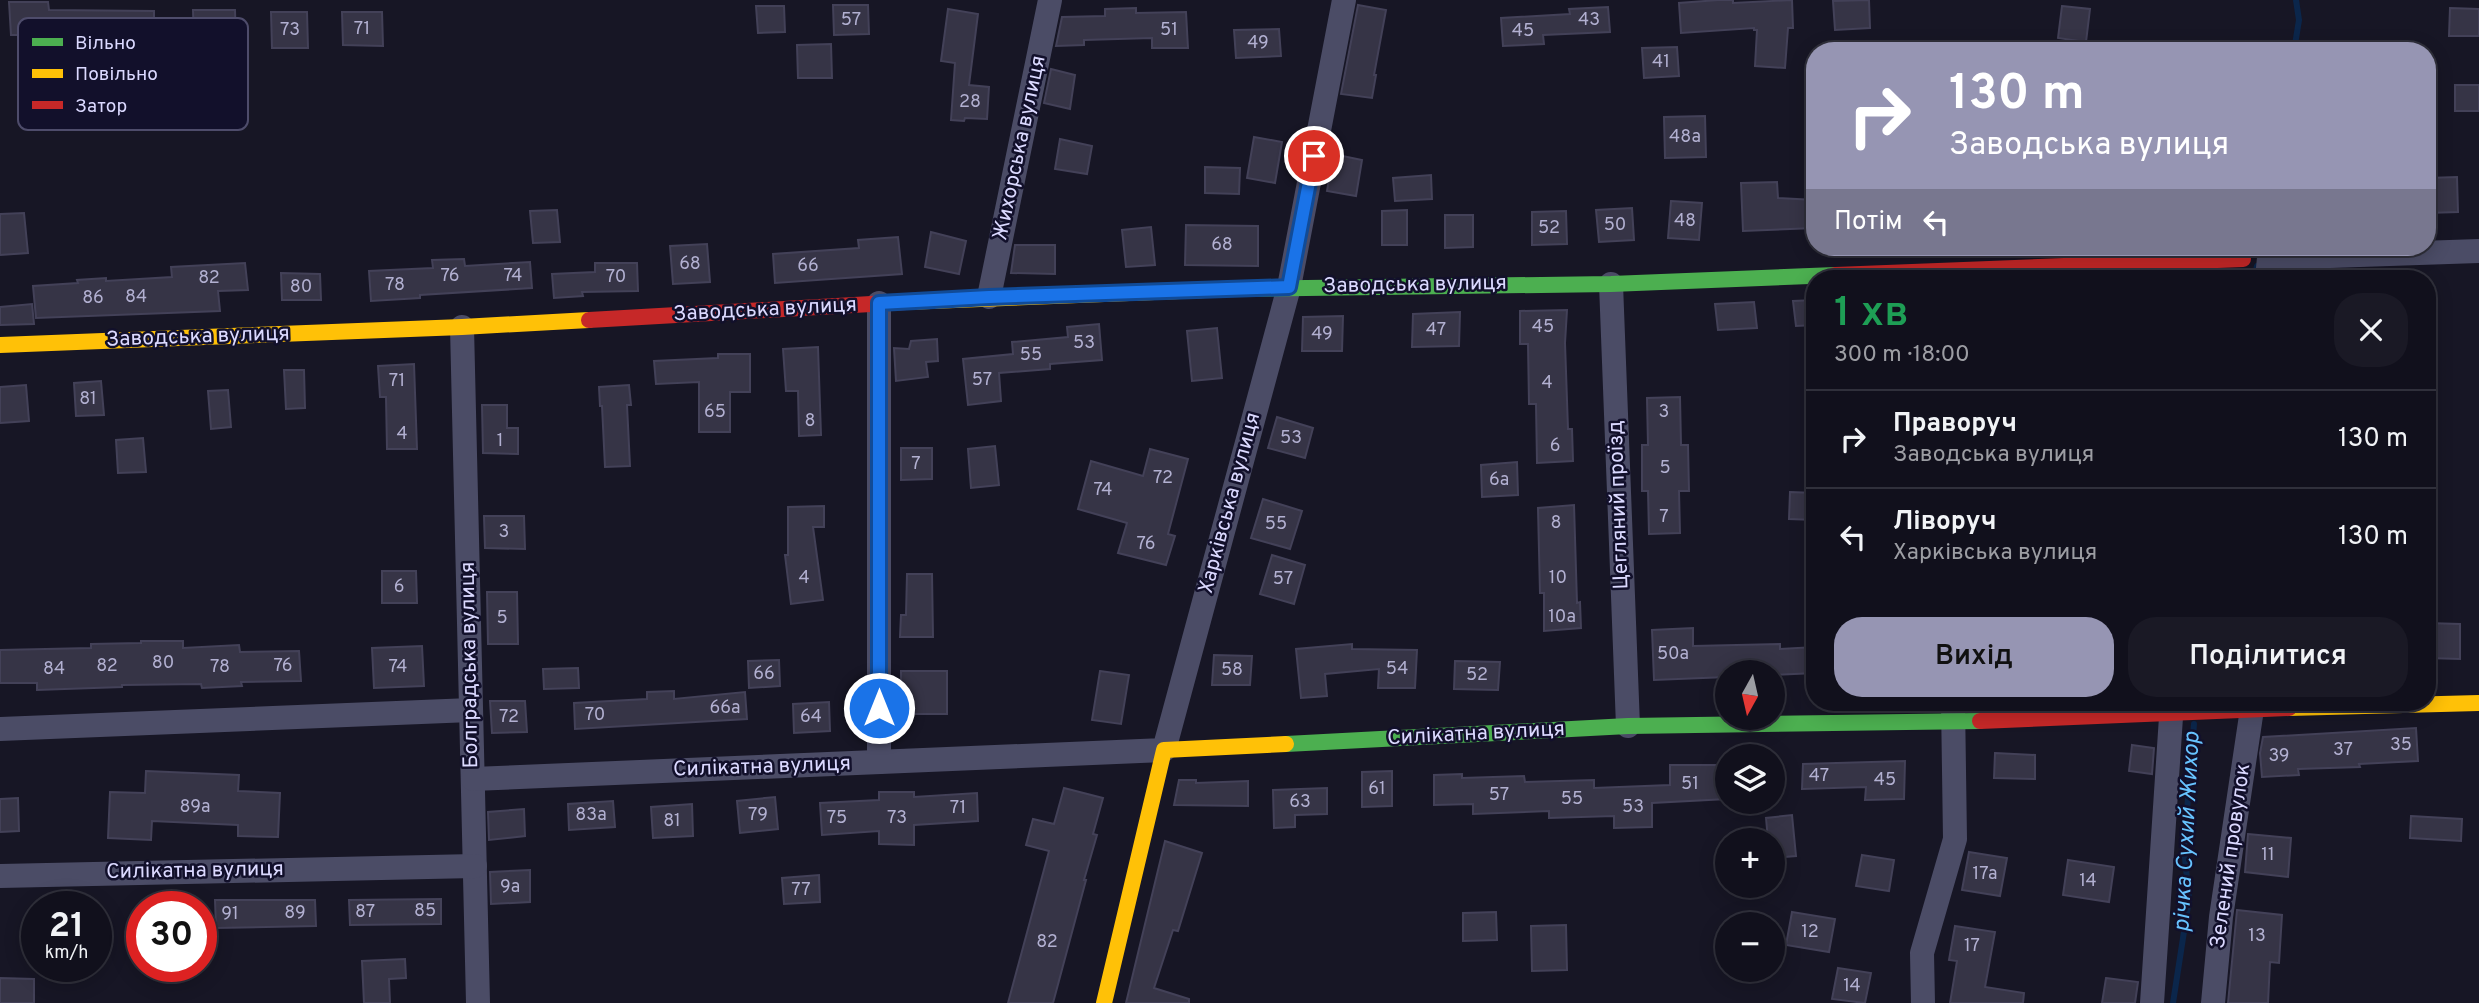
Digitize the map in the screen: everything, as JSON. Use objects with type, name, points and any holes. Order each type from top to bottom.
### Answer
[{"type":"street","name":"Жихорська вулиця","points":[[989,297],[1050,0]]},
{"type":"street","name":"Харківська вулиця","points":[[1104,1003],[1164,750],[1289,287],[1344,0]]},
{"type":"street","points":[[2436,252],[2479,251]]},
{"type":"street","points":[[2268,270],[2269,258],[2329,256]]},
{"type":"street","name":"Заводська вулиця","points":[[2167,270],[2216,269],[2243,258]]},
{"type":"street","name":"Заводська вулиця","points":[[0,345],[461,327],[989,297],[1289,287],[1611,284],[1806,278]]},
{"type":"street","name":"Цегляний проїзд","points":[[1611,284],[1628,726]]},
{"type":"street","points":[[879,303],[879,762]]},
{"type":"street","name":"Болградська вулиця","points":[[461,327],[478,1003]]},
{"type":"street","name":"Силікатна вулиця","points":[[2436,705],[2479,704]]},
{"type":"street","points":[[0,729],[471,710]]},
{"type":"street","name":"Силікатна вулиця","points":[[473,779],[2009,711]]},
{"type":"street","points":[[2152,1003],[2175,711]]},
{"type":"street","name":"Зелений провулок","points":[[2213,1003],[2221,917],[2252,711]]},
{"type":"street","points":[[1923,1003],[1922,953],[1955,839],[1954,712]]},
{"type":"street","name":"Силікатна вулиця","points":[[0,876],[475,866]]},
{"type":"building","points":[[1733,0],[1733,3],[1792,0],[1793,28],[1788,28],[1785,68],[1755,66],[1757,30],[1754,28],[1681,33],[1679,3]]},
{"type":"building","points":[[1869,0],[1870,28],[1835,30],[1833,1]]},
{"type":"building","points":[[9,2],[48,2],[49,10],[154,11],[154,18],[18,18],[18,35],[11,35]]},
{"type":"building","points":[[833,5],[868,5],[869,34],[834,35]]},
{"type":"building","points":[[1358,5],[1386,10],[1372,98],[1341,94]]},
{"type":"building","points":[[756,6],[784,6],[785,32],[758,33]]},
{"type":"building","points":[[2062,6],[2090,9],[2086,42],[2058,38]]},
{"type":"building","points":[[1608,7],[1610,32],[1543,35],[1544,44],[1503,46],[1501,18],[1570,14],[1569,9]]},
{"type":"building","points":[[1136,8],[1136,13],[1186,12],[1188,48],[1152,48],[1152,38],[1084,40],[1084,45],[1056,46],[1062,17],[1105,16],[1105,9]]},
{"type":"building","points":[[2450,8],[2479,9],[2479,36],[2449,36]]},
{"type":"building","points":[[948,9],[978,14],[969,85],[989,87],[987,119],[951,120],[955,63],[941,61]]},
{"type":"building","points":[[193,10],[235,10],[235,18],[193,18]]},
{"type":"building","points":[[271,12],[307,12],[308,48],[272,48]]},
{"type":"building","points":[[342,12],[382,12],[383,46],[343,45]]},
{"type":"building","points":[[1279,29],[1281,56],[1236,58],[1234,30]]},
{"type":"building","points":[[831,44],[832,78],[798,78],[797,45]]},
{"type":"building","points":[[1677,47],[1679,76],[1644,78],[1642,48]]},
{"type":"building","points":[[1051,69],[1075,75],[1070,109],[1044,103]]},
{"type":"building","points":[[2455,85],[2479,85],[2479,111],[2455,111]]},
{"type":"building","points":[[1705,116],[1706,157],[1665,158],[1664,117]]},
{"type":"building","points":[[1254,137],[1282,142],[1275,183],[1247,178]]},
{"type":"building","points":[[1060,139],[1092,146],[1087,174],[1055,169]]},
{"type":"building","points":[[1333,154],[1362,160],[1356,196],[1327,191]]},
{"type":"building","points":[[1205,167],[1240,168],[1239,194],[1205,193]]},
{"type":"building","points":[[1431,175],[1432,199],[1395,201],[1393,178]]},
{"type":"building","points":[[2457,177],[2458,212],[2436,213],[2436,178]]},
{"type":"building","points":[[1777,182],[1778,198],[1806,200],[1806,228],[1743,231],[1741,183]]},
{"type":"building","points":[[1671,201],[1702,203],[1699,240],[1668,238]]},
{"type":"building","points":[[1632,208],[1634,240],[1599,242],[1596,210]]},
{"type":"building","points":[[557,210],[560,242],[533,243],[530,211]]},
{"type":"building","points":[[1407,210],[1407,245],[1382,245],[1382,211]]},
{"type":"building","points":[[1566,211],[1567,244],[1532,245],[1532,212]]},
{"type":"building","points":[[24,213],[28,253],[0,255],[0,214]]},
{"type":"building","points":[[1445,215],[1473,215],[1473,247],[1445,248]]},
{"type":"building","points":[[1186,225],[1258,226],[1258,266],[1185,265]]},
{"type":"building","points":[[1151,227],[1155,265],[1126,267],[1122,230]]},
{"type":"building","points":[[931,232],[966,241],[959,274],[925,267]]},
{"type":"building","points":[[898,237],[902,274],[775,283],[773,254],[859,248],[858,240]]},
{"type":"building","points":[[707,244],[710,282],[673,284],[670,246]]},
{"type":"building","points":[[1015,245],[1055,245],[1055,274],[1011,273]]},
{"type":"building","points":[[464,259],[465,266],[530,262],[532,288],[371,301],[369,271],[433,268],[432,260]]},
{"type":"building","points":[[245,263],[248,290],[218,291],[220,311],[36,318],[33,286],[106,278],[106,281],[172,277],[171,267]]},
{"type":"building","points":[[595,263],[637,263],[638,291],[582,292],[583,296],[554,298],[552,274],[595,272]]},
{"type":"building","points":[[281,273],[320,274],[321,300],[282,300]]},
{"type":"building","points":[[1806,300],[1806,325],[1796,326],[1793,301]]},
{"type":"building","points":[[1754,302],[1757,328],[1718,330],[1715,304]]},
{"type":"building","points":[[32,304],[34,324],[0,325],[0,307]]},
{"type":"building","points":[[1567,310],[1565,343],[1568,429],[1572,429],[1573,461],[1537,463],[1536,404],[1529,404],[1528,344],[1520,344],[1520,311]]},
{"type":"building","points":[[1460,312],[1459,346],[1412,347],[1413,314]]},
{"type":"building","points":[[1343,316],[1342,351],[1302,351],[1303,317]]},
{"type":"building","points":[[1099,324],[1102,360],[1050,364],[1050,369],[999,373],[1001,401],[968,405],[963,359],[1013,354],[1012,342],[1068,337],[1067,327]]},
{"type":"building","points":[[1217,328],[1222,378],[1192,381],[1187,331]]},
{"type":"building","points":[[937,339],[938,361],[926,362],[928,377],[896,381],[894,348],[909,349],[911,341]]},
{"type":"building","points":[[818,347],[821,435],[799,436],[798,391],[786,391],[783,349]]},
{"type":"building","points":[[718,354],[750,354],[750,392],[730,392],[730,432],[699,432],[699,382],[656,384],[654,361],[718,358]]},
{"type":"building","points":[[414,364],[417,449],[387,449],[386,397],[380,397],[378,366]]},
{"type":"building","points":[[284,370],[304,370],[305,408],[286,409]]},
{"type":"building","points":[[101,381],[104,415],[76,416],[74,383]]},
{"type":"building","points":[[26,385],[29,421],[0,423],[0,387]]},
{"type":"building","points":[[629,385],[631,405],[627,405],[630,466],[605,467],[599,387]]},
{"type":"building","points":[[228,390],[231,427],[211,429],[208,391]]},
{"type":"building","points":[[1680,397],[1681,445],[1688,445],[1689,491],[1679,491],[1680,533],[1649,534],[1648,491],[1642,491],[1642,445],[1648,445],[1647,398]]},
{"type":"building","points":[[482,405],[507,405],[507,428],[518,428],[518,454],[483,453]]},
{"type":"building","points":[[1277,417],[1313,428],[1305,458],[1268,448]]},
{"type":"building","points":[[143,438],[146,472],[118,473],[116,440]]},
{"type":"building","points":[[995,446],[999,485],[971,488],[968,449]]},
{"type":"building","points":[[901,448],[932,448],[932,479],[901,480]]},
{"type":"building","points":[[1150,449],[1188,459],[1168,534],[1175,536],[1166,565],[1118,553],[1127,523],[1078,509],[1091,461],[1143,476]]},
{"type":"building","points":[[1517,462],[1518,495],[1482,497],[1481,465]]},
{"type":"building","points":[[1790,492],[1806,493],[1806,520],[1789,519]]},
{"type":"building","points":[[1263,499],[1302,511],[1290,549],[1251,538]]},
{"type":"building","points":[[1574,505],[1577,603],[1580,602],[1581,628],[1544,631],[1544,593],[1540,593],[1538,508]]},
{"type":"building","points":[[824,506],[824,527],[813,527],[823,600],[791,604],[785,555],[788,555],[788,507]]},
{"type":"building","points":[[484,516],[524,516],[525,549],[485,548]]},
{"type":"building","points":[[1272,555],[1305,565],[1294,604],[1260,594]]},
{"type":"building","points":[[382,571],[416,571],[417,603],[382,603]]},
{"type":"building","points":[[907,574],[932,574],[933,637],[900,637],[901,615],[906,615]]},
{"type":"building","points":[[487,592],[517,592],[518,644],[488,644]]},
{"type":"building","points":[[2436,623],[2460,624],[2460,659],[2436,658]]},
{"type":"building","points":[[1693,628],[1693,646],[1780,644],[1780,649],[1806,648],[1806,673],[1785,674],[1785,660],[1715,660],[1715,677],[1654,680],[1652,630]]},
{"type":"building","points":[[183,641],[183,648],[239,645],[240,652],[299,651],[301,681],[241,682],[242,686],[202,688],[201,684],[37,690],[37,683],[0,683],[0,650],[91,648],[91,644]]},
{"type":"building","points":[[1352,644],[1352,649],[1417,650],[1415,688],[1378,688],[1379,669],[1325,674],[1327,696],[1301,698],[1296,649]]},
{"type":"building","points":[[422,646],[424,686],[374,688],[372,648]]},
{"type":"building","points":[[1214,655],[1252,656],[1250,685],[1212,685]]},
{"type":"building","points":[[779,660],[780,686],[749,688],[748,661]]},
{"type":"building","points":[[1455,661],[1500,662],[1498,690],[1454,689]]},
{"type":"building","points":[[578,668],[579,688],[544,689],[543,669]]},
{"type":"building","points":[[901,671],[947,671],[947,714],[901,714]]},
{"type":"building","points":[[1100,671],[1129,675],[1121,724],[1092,720]]},
{"type":"building","points":[[674,691],[674,699],[745,692],[747,719],[575,729],[574,703],[647,699],[647,692]]},
{"type":"building","points":[[490,701],[525,701],[527,732],[492,733]]},
{"type":"building","points":[[829,702],[830,731],[794,733],[793,704]]},
{"type":"building","points":[[2416,728],[2418,761],[2359,764],[2360,767],[2298,769],[2299,775],[2262,777],[2260,753],[2263,737]]},
{"type":"building","points":[[2132,745],[2154,748],[2152,774],[2129,771]]},
{"type":"building","points":[[1995,753],[2035,755],[2035,779],[1994,778]]},
{"type":"building","points":[[1905,761],[1904,799],[1865,800],[1866,787],[1802,789],[1803,764]]},
{"type":"building","points":[[1670,765],[1715,765],[1715,800],[1652,803],[1652,827],[1614,828],[1614,816],[1549,818],[1549,811],[1473,814],[1473,804],[1434,805],[1434,775],[1462,774],[1462,778],[1524,776],[1525,782],[1594,780],[1594,788],[1670,785]]},
{"type":"building","points":[[146,771],[239,775],[238,791],[280,793],[278,837],[238,836],[238,825],[152,821],[151,840],[108,838],[110,792],[145,793]]},
{"type":"building","points":[[1392,771],[1392,806],[1362,807],[1362,772]]},
{"type":"building","points":[[1179,780],[1196,780],[1196,783],[1248,781],[1248,806],[1174,805]]},
{"type":"building","points":[[1064,788],[1103,798],[1093,834],[1097,835],[1086,880],[1053,1003],[1008,1003],[1049,851],[1026,845],[1033,819],[1054,824]]},
{"type":"building","points":[[1327,788],[1327,814],[1295,815],[1295,827],[1274,828],[1273,790]]},
{"type":"building","points":[[879,792],[914,792],[914,797],[977,793],[978,821],[914,825],[914,845],[879,844],[879,831],[822,835],[820,803],[879,800]]},
{"type":"building","points":[[775,797],[778,829],[740,833],[737,801]]},
{"type":"building","points":[[18,798],[19,831],[0,832],[0,799]]},
{"type":"building","points":[[613,801],[615,827],[569,830],[568,804]]},
{"type":"building","points":[[692,804],[693,836],[653,838],[651,807]]},
{"type":"building","points":[[524,809],[525,836],[489,840],[488,812]]},
{"type":"building","points":[[1792,815],[1796,856],[1785,857],[1785,828],[1767,828],[1766,818]]},
{"type":"building","points":[[2411,816],[2462,819],[2461,841],[2410,838]]},
{"type":"building","points":[[2248,834],[2291,838],[2288,877],[2245,872]]},
{"type":"building","points":[[1165,841],[1202,853],[1178,931],[1173,930],[1154,988],[1189,999],[1189,1003],[1126,1003]]},
{"type":"building","points":[[1969,852],[2007,858],[2000,896],[1962,890]]},
{"type":"building","points":[[1862,855],[1894,860],[1889,891],[1856,886]]},
{"type":"building","points":[[2068,860],[2114,867],[2109,902],[2063,895]]},
{"type":"building","points":[[530,870],[530,902],[491,904],[490,872]]},
{"type":"building","points":[[819,875],[820,902],[784,904],[782,878]]},
{"type":"building","points":[[441,899],[441,924],[350,925],[349,900]]},
{"type":"building","points":[[217,900],[315,900],[316,926],[217,928]]},
{"type":"building","points":[[2237,910],[2282,915],[2279,963],[2270,962],[2268,1003],[2228,1003]]},
{"type":"building","points":[[1496,912],[1497,940],[1463,941],[1463,913]]},
{"type":"building","points":[[1792,912],[1835,919],[1829,952],[1786,945]]},
{"type":"building","points":[[1566,925],[1567,970],[1532,971],[1531,926]]},
{"type":"building","points":[[1955,926],[1995,932],[1985,987],[2024,993],[2023,1003],[1950,1003],[1957,961],[1949,960]]},
{"type":"building","points":[[405,959],[406,978],[389,979],[390,1003],[364,1003],[362,961]]},
{"type":"building","points":[[1838,968],[1871,973],[1865,1003],[1832,999]]},
{"type":"building","points":[[0,978],[34,982],[34,1003],[0,1003]]},
{"type":"building","points":[[2106,978],[2138,982],[2135,1003],[2102,1003]]},
{"type":"waterway","name":"річка Сухий Жихор","points":[[2295,42],[2299,20],[2296,0]]},
{"type":"waterway","name":"річка Сухий Жихор","points":[[2256,270],[2257,266]]},
{"type":"waterway","name":"річка Сухий Жихор","points":[[2173,1003],[2189,899],[2184,848],[2194,724]]},
{"type":"traffic: fast","points":[[1230,289],[1611,284],[1806,276]]},
{"type":"traffic: fast","points":[[1286,744],[1628,726],[1980,721]]},
{"type":"traffic: slow","points":[[906,302],[1230,289]]},
{"type":"traffic: slow","points":[[0,345],[589,320]]},
{"type":"traffic: slow","points":[[2436,704],[2479,703]]},
{"type":"traffic: slow","points":[[1104,1003],[1164,750],[1286,744]]},
{"type":"traffic: jam","points":[[1962,270],[2243,259]]},
{"type":"traffic: jam","points":[[589,320],[906,302]]},
{"type":"traffic: jam","points":[[1980,721],[2218,711]]},
{"type":"route","points":[[879,708],[879,303],[1289,287],[1314,156]]}]
